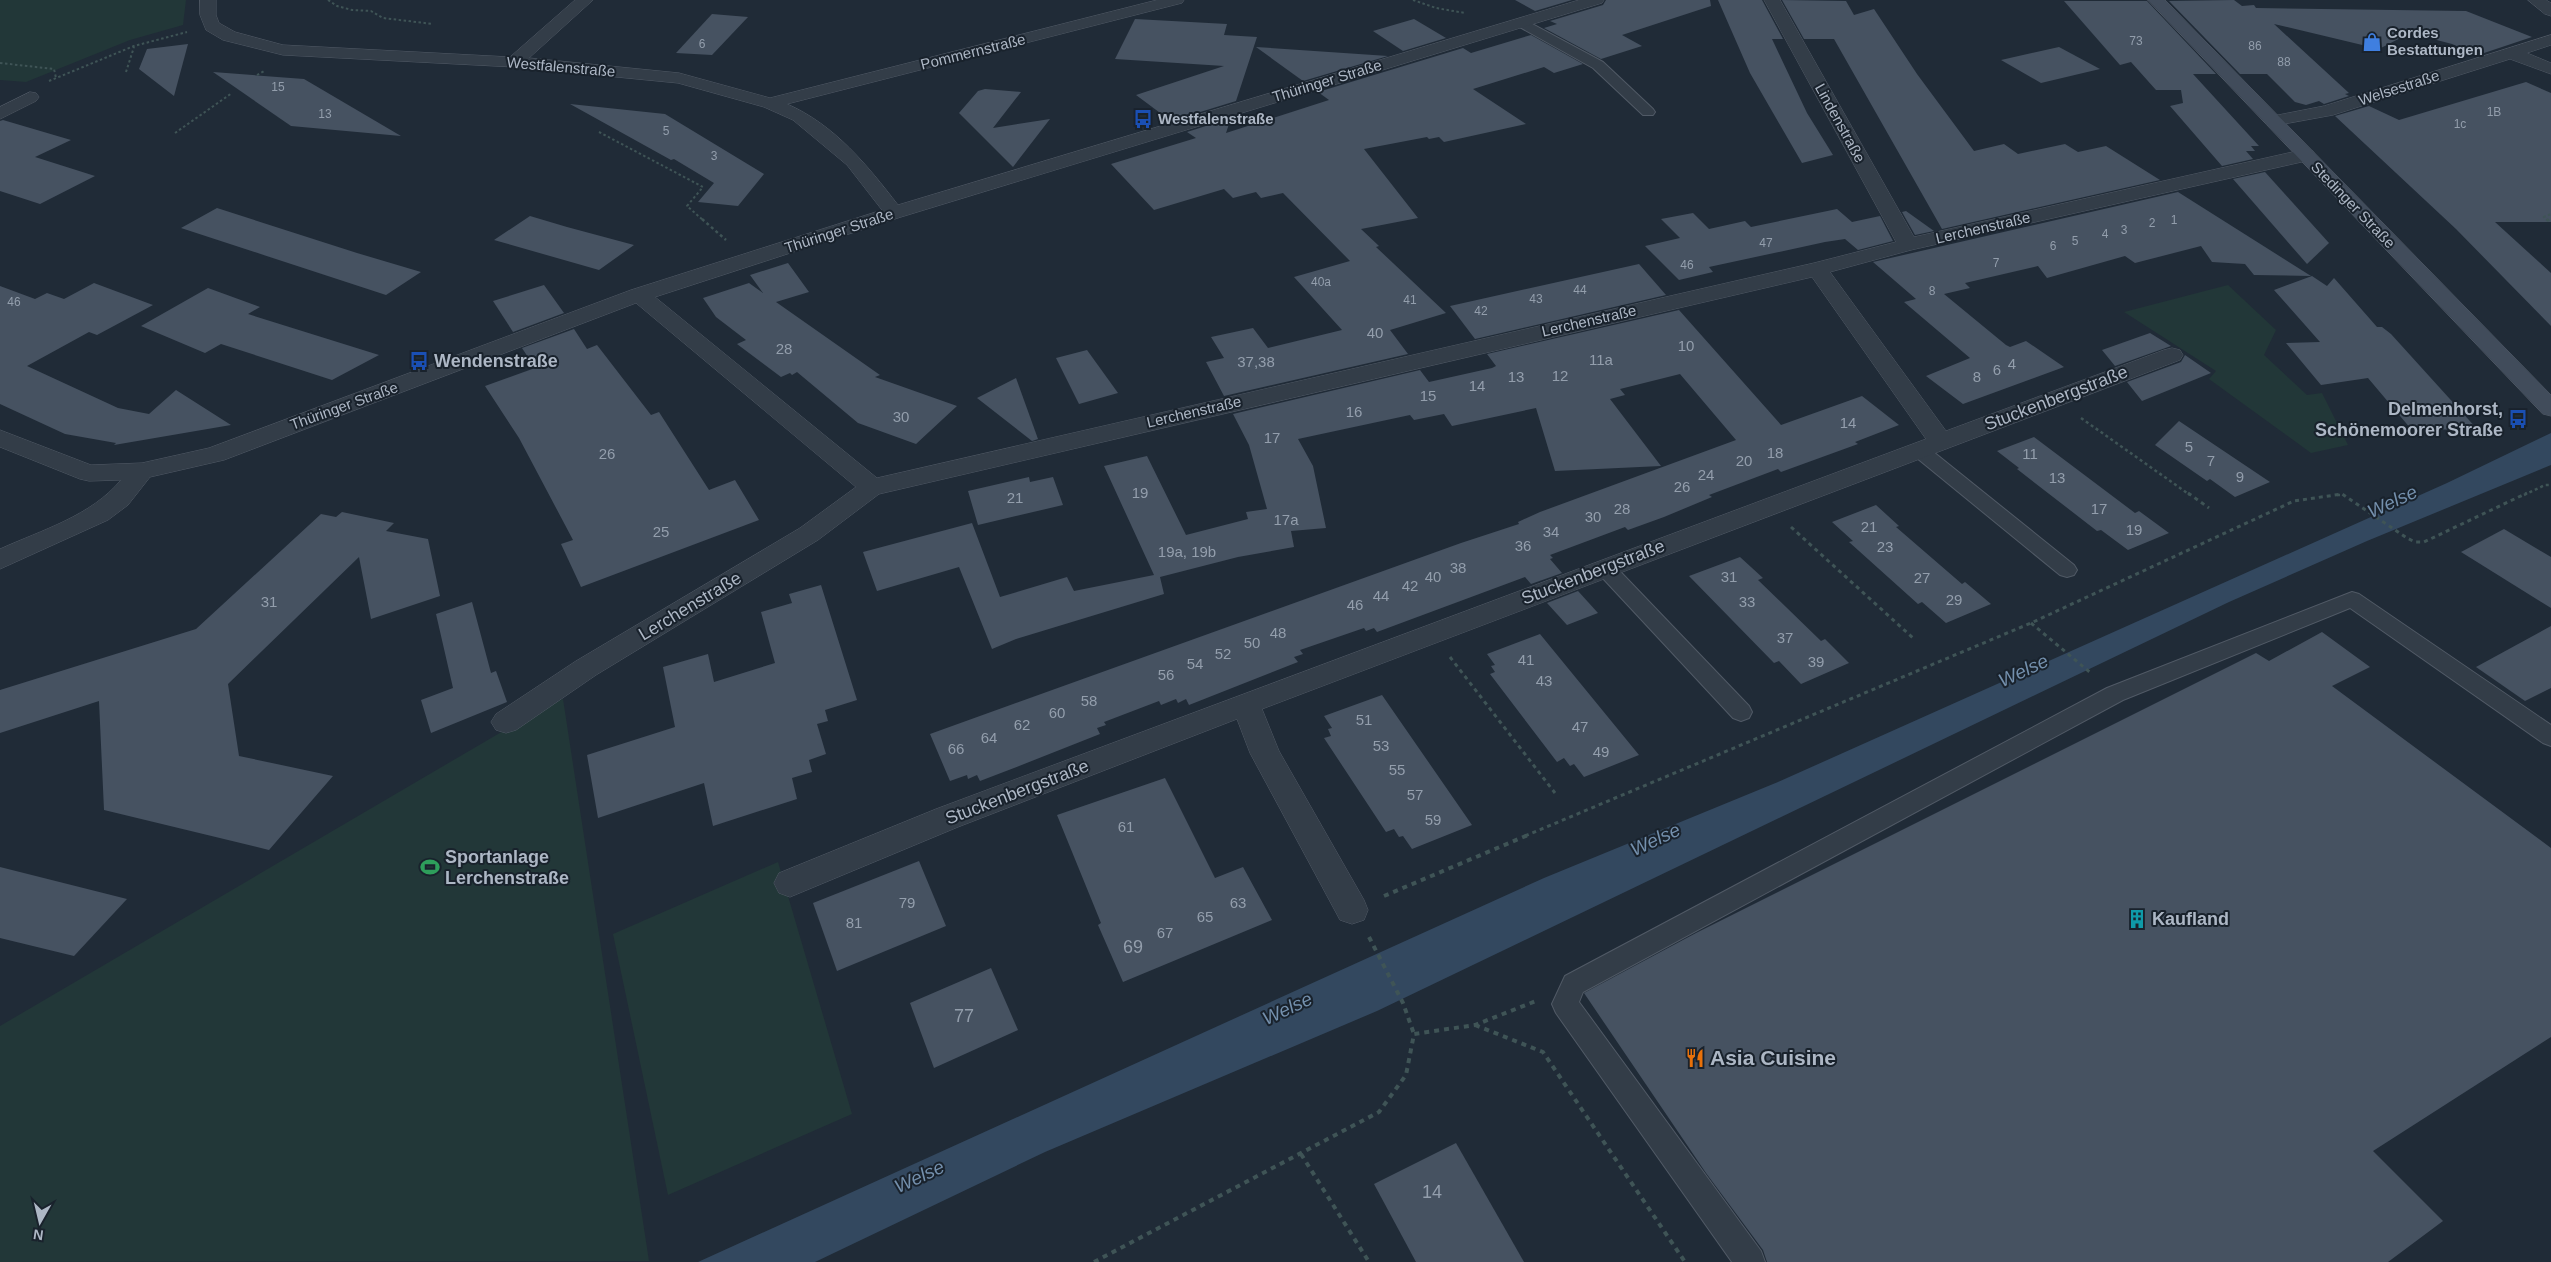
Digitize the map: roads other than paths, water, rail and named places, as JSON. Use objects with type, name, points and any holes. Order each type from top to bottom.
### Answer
[{"type":"main road","name":"Stedinger Straße","points":[[2156,0],[2551,409]]},
{"type":"street","name":"Westfalenstraße","points":[[208,0],[208,15],[212,26],[229,36],[283,50],[514,62],[679,78],[770,103],[799,116],[854,161],[894,213]]},
{"type":"street","points":[[514,62],[585,0]]},
{"type":"street","name":"Pommernstraße","points":[[770,103],[1176,0]]},
{"type":"street","name":"Thüringer Straße","points":[[0,438],[89,473],[142,471],[215,454],[639,295],[894,213],[1596,0]]},
{"type":"street","name":"Lindenstraße","points":[[1772,0],[1908,245]]},
{"type":"street","points":[[2536,0],[2551,11]]},
{"type":"street","name":"Welsestraße","points":[[2273,121],[2327,111],[2551,40]]},
{"type":"street","points":[[2511,53],[2551,69]]},
{"type":"street","points":[[0,114],[30,97]]},
{"type":"street","name":"Lerchenstraße","points":[[506,722],[586,668],[809,534],[872,487],[901,482],[1817,269],[1908,245],[2306,155]]},
{"type":"street","points":[[1817,269],[1930,446]]},
{"type":"street","points":[[639,295],[872,487]]},
{"type":"street","name":"Stuckenbergstraße","points":[[790,883],[947,818],[1431,633],[2172,355]]},
{"type":"street","points":[[0,560],[99,514],[119,499],[142,471]]},
{"type":"street","points":[[1246,705],[1265,753],[1352,910]]},
{"type":"lane","points":[[1515,24],[1598,65],[1648,112]]},
{"type":"lane","points":[[1930,446],[2067,570]]},
{"type":"lane","points":[[1605,568],[1741,712]]},
{"type":"lane","points":[[1750,1262],[1565,1004],[1574,984],[2115,694],[2352,599],[2551,737]]},
{"type":"water","name":"Welse","points":[[2551,433],[2551,465],[2367,541],[2229,602],[1377,1011],[1045,1152],[815,1262],[698,1262],[1544,878],[1778,782],[2447,483]]},
{"type":"place","name":"Cordes Bestattungen","points":[[2372,42]]},
{"type":"place","name":"Westfalenstraße","points":[[1143,119]]},
{"type":"place","name":"Wendenstraße","points":[[419,361]]},
{"type":"place","name":"Delmenhorst, Schönemoorer Straße","points":[[2518,419]]},
{"type":"place","name":"Sportanlage Lerchenstraße","points":[[430,867]]},
{"type":"place","name":"Kaufland","points":[[2137,919]]},
{"type":"place","name":"Asia Cuisine","points":[[1695,1058]]}]
